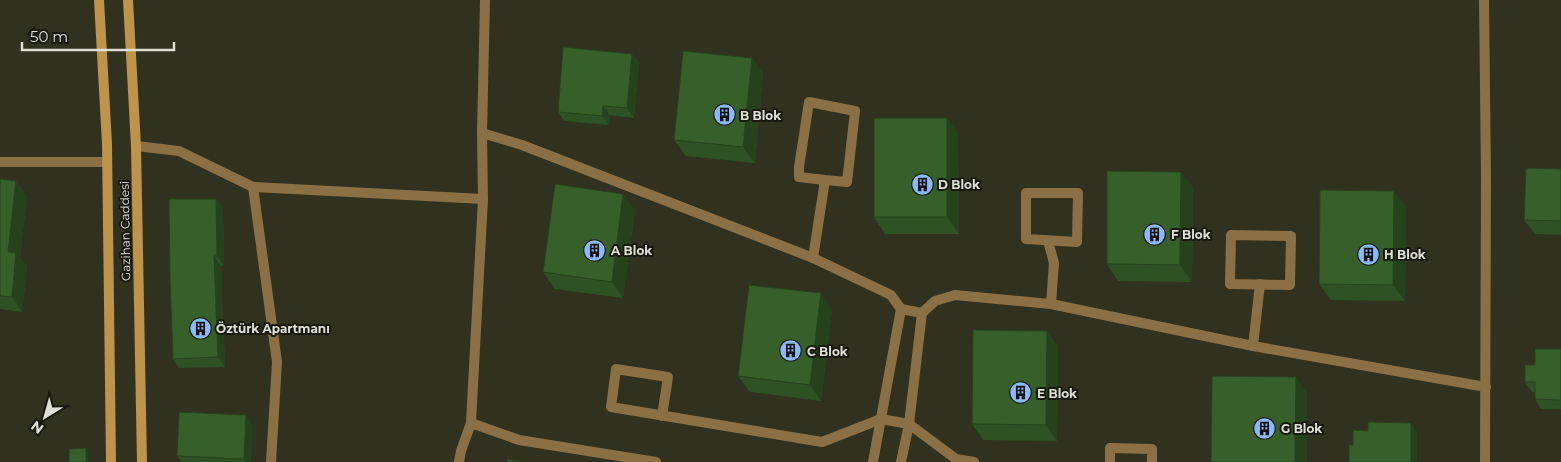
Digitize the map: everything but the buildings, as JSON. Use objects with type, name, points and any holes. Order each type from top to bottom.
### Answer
[{"type":"main road","name":"Gazihan Caddesi","points":[[99,0],[108,162],[112,462]]},
{"type":"main road","name":"Gazihan Caddesi","points":[[128,0],[136,146],[142,462]]},
{"type":"street","points":[[459,462],[471,423],[483,199],[482,133],[485,0]]},
{"type":"street","points":[[1484,0],[1486,178],[1485,462]]},
{"type":"street","points":[[809,102],[855,111],[847,182],[825,180],[799,177],[809,102]]},
{"type":"street","points":[[482,133],[522,145],[813,258],[891,295],[901,309],[922,313]]},
{"type":"street","points":[[136,146],[179,151],[253,187],[483,199]]},
{"type":"street","points":[[0,162],[108,162]]},
{"type":"street","points":[[813,258],[825,180]]},
{"type":"street","points":[[253,187],[277,362],[271,462]]},
{"type":"street","points":[[1026,193],[1078,193],[1077,242],[1048,241],[1026,240],[1026,193]]},
{"type":"street","points":[[1231,235],[1291,236],[1290,285],[1260,284],[1230,284],[1231,235]]},
{"type":"street","points":[[1048,241],[1054,263],[1051,304]]},
{"type":"street","points":[[1253,346],[1260,284]]},
{"type":"street","points":[[900,462],[909,424],[922,313],[935,301],[955,295],[1051,304],[1253,346],[1486,387]]},
{"type":"street","points":[[873,462],[901,309]]},
{"type":"street","points":[[662,416],[668,377],[616,369],[611,408],[822,442],[881,419],[909,424],[956,459],[974,462]]},
{"type":"street","points":[[471,423],[519,440],[656,462]]},
{"type":"street","points":[[1110,462],[1110,448],[1152,449],[1152,462]]},
{"type":"place","name":"B Blok","points":[[724,115]]},
{"type":"place","name":"D Blok","points":[[922,184]]},
{"type":"place","name":"F Blok","points":[[1155,234]]},
{"type":"place","name":"A Blok","points":[[595,250]]},
{"type":"place","name":"H Blok","points":[[1368,254]]},
{"type":"place","name":"Öztürk Apartmanı","points":[[200,328]]},
{"type":"place","name":"C Blok","points":[[791,351]]},
{"type":"place","name":"E Blok","points":[[1021,393]]},
{"type":"place","name":"G Blok","points":[[1265,428]]}]
